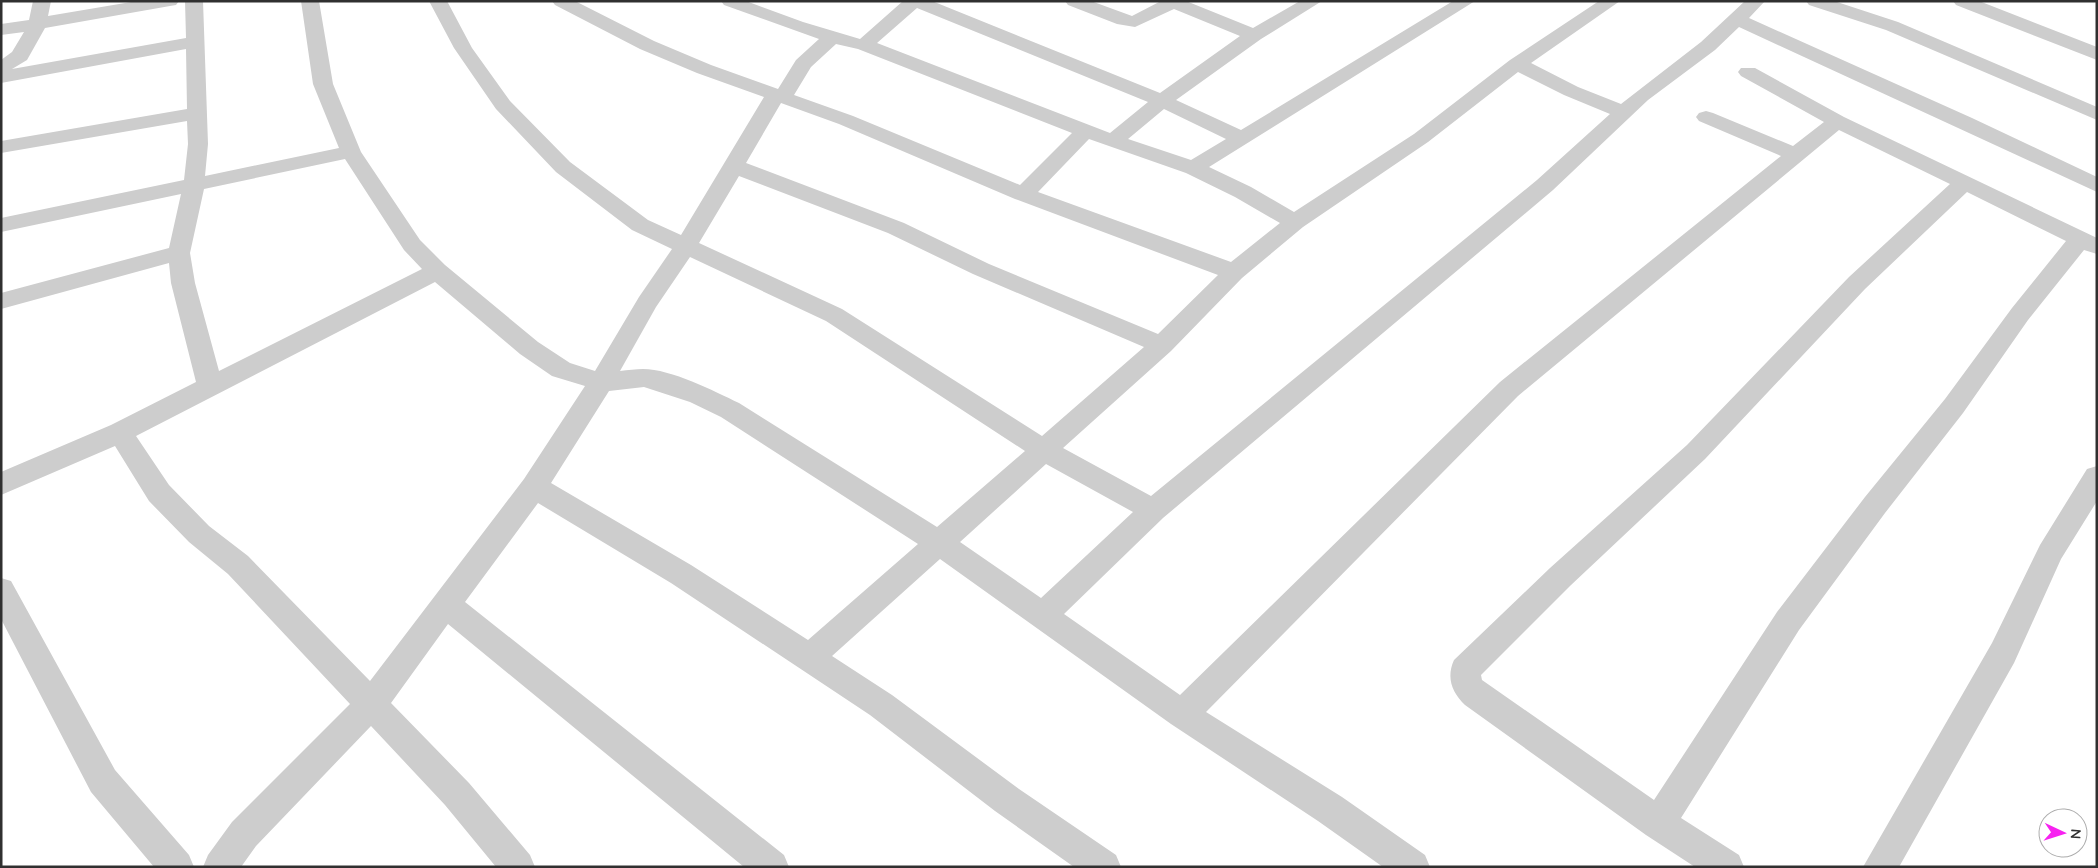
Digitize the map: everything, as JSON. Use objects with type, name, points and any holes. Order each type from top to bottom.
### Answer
[{"type":"street","points":[[1,68],[20,56],[37,25],[42,1]]},
{"type":"street","points":[[1,30],[170,1]]},
{"type":"street","points":[[194,1],[198,144],[194,184],[179,253],[183,283],[210,386]]},
{"type":"street","points":[[310,1],[323,84],[351,152],[412,245],[437,271],[530,348],[561,370],[601,382],[644,378],[699,395],[730,410],[938,542],[1182,714],[1330,809],[1413,867]]},
{"type":"street","points":[[438,1],[463,48],[504,105],[563,167],[640,225],[834,315],[871,336],[1045,451],[1153,510]]},
{"type":"street","points":[[561,1],[647,45],[846,120],[1023,194],[1234,272]]},
{"type":"street","points":[[730,1],[774,20],[831,38],[864,45],[1085,131],[1193,168],[1243,192],[1296,222]]},
{"type":"street","points":[[864,45],[915,1],[1162,101],[1241,138]]},
{"type":"street","points":[[1074,1],[1123,20],[1135,22],[1172,2],[1254,35]]},
{"type":"street","points":[[1114,140],[1162,101],[1254,35],[1313,1]]},
{"type":"street","points":[[1193,168],[1466,1]]},
{"type":"street","points":[[808,659],[938,542],[1045,451],[1162,345],[1234,272],[1296,222],[1421,138],[1517,64],[1611,1]]},
{"type":"street","points":[[1043,615],[1153,510],[1545,185],[1642,96],[1708,46],[1756,1]]},
{"type":"street","points":[[1816,1],[1892,26],[2097,114]]},
{"type":"street","points":[[1962,1],[2097,54]]},
{"type":"street","points":[[1736,19],[1965,122],[2097,185]]},
{"type":"street","points":[[220,867],[244,834],[371,704],[534,487],[601,382],[647,303],[687,246],[733,166],[779,95],[803,64],[831,38]]},
{"type":"street","points":[[1,77],[195,42]]},
{"type":"street","points":[[1517,64],[1571,91],[1624,112]]},
{"type":"street","points":[[1658,823],[1788,621],[1875,505],[1954,406],[2020,314],[2088,243],[1837,121],[1748,72]]},
{"type":"street","points":[[1,147],[197,112]]},
{"type":"street","points":[[1706,117],[1794,154]]},
{"type":"street","points":[[1182,714],[1509,389],[1794,154],[1837,121]]},
{"type":"street","points":[[1023,194],[1085,131]]},
{"type":"street","points":[[1,225],[351,152]]},
{"type":"street","points":[[733,166],[896,228],[982,268],[1162,345]]},
{"type":"street","points":[[1727,867],[1658,823],[1476,695],[1467,686],[1466,670],[1560,577],[1696,452],[1857,283],[1964,182]]},
{"type":"street","points":[[1,301],[179,253]]},
{"type":"street","points":[[1,484],[120,432],[437,271]]},
{"type":"street","points":[[120,432],[159,493],[199,534],[238,565],[457,794],[518,867]]},
{"type":"street","points":[[1880,867],[2003,653],[2050,553],[2097,478]]},
{"type":"street","points":[[534,487],[681,574],[808,659],[881,705],[1007,800],[1104,867]]},
{"type":"street","points":[[1,590],[103,782],[177,867]]},
{"type":"street","points":[[445,604],[661,780],[772,867]]}]
